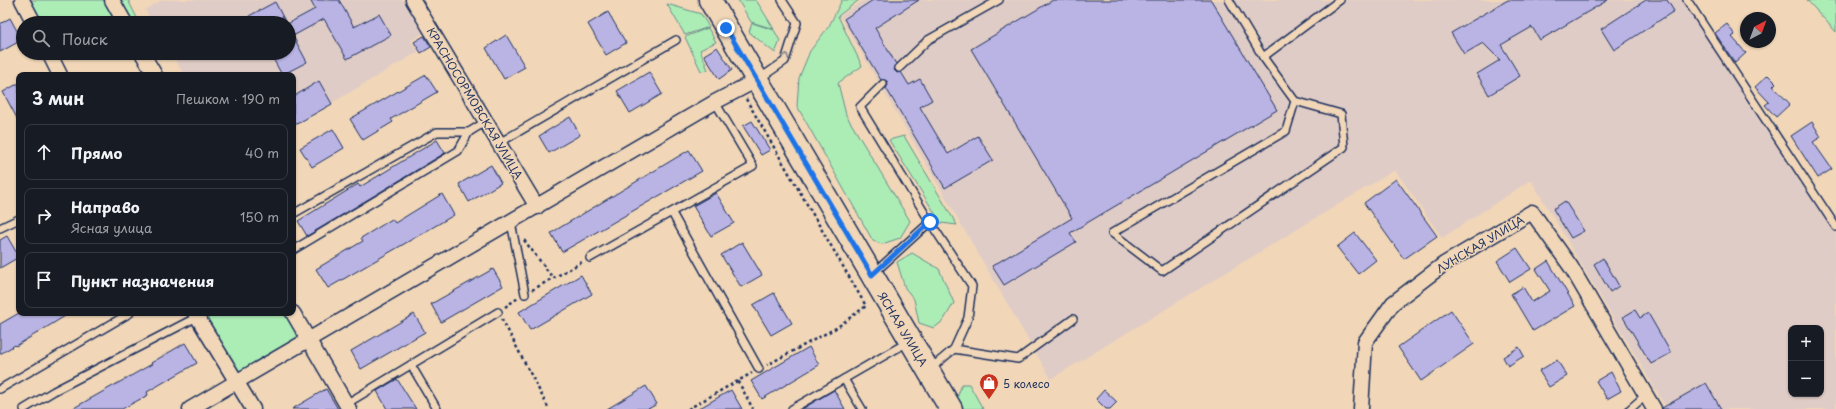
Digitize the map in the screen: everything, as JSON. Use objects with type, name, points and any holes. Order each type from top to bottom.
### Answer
[{"type":"main road","name":"ЯСНАЯ УЛИЦА","points":[[710,0],[749,84],[872,275],[951,409]]},
{"type":"street","points":[[22,0],[30,16]]},
{"type":"street","points":[[112,0],[121,16]]},
{"type":"street","name":"КРАСНОСОРМОВСКАЯ УЛИЦА","points":[[413,0],[537,206]]},
{"type":"street","points":[[52,60],[58,72]]},
{"type":"street","points":[[146,60],[153,72]]},
{"type":"street","points":[[190,409],[715,102],[749,84]]},
{"type":"street","name":"ЛУНСКАЯ УЛИЦА","points":[[1361,409],[1365,342],[1393,302],[1444,264],[1532,212],[1571,266],[1654,409]]},
{"type":"street","points":[[197,316],[253,409]]},
{"type":"street","points":[[295,316],[348,406]]},
{"type":"lane","points":[[749,84],[785,61],[797,23],[782,0]]},
{"type":"lane","points":[[899,68],[928,40],[999,0]]},
{"type":"lane","points":[[1229,0],[1263,57],[1295,101],[1341,114],[1344,147],[1162,271],[1112,233],[1286,131],[1295,101]]},
{"type":"lane","points":[[1263,57],[1340,0]]},
{"type":"lane","points":[[1687,0],[1836,227]]},
{"type":"lane","points":[[499,143],[676,40]]},
{"type":"lane","points":[[883,84],[860,107],[930,222],[972,286],[968,318],[954,349],[928,370]]},
{"type":"lane","points":[[590,258],[753,166],[715,102]]},
{"type":"lane","points":[[296,248],[458,151],[469,132],[486,121]]},
{"type":"lane","points":[[296,212],[437,132],[469,132]]},
{"type":"lane","points":[[672,213],[759,369]]},
{"type":"lane","points":[[0,228],[16,220]]},
{"type":"lane","points":[[511,222],[525,294]]},
{"type":"lane","points":[[872,275],[930,222]]},
{"type":"lane","points":[[348,406],[410,365],[498,312]]},
{"type":"lane","points":[[0,389],[125,316]]},
{"type":"lane","points":[[24,409],[54,391],[194,316]]},
{"type":"lane","points":[[954,349],[1018,359],[1073,319]]},
{"type":"lane","points":[[792,409],[910,340]]},
{"type":"lane","points":[[410,365],[437,409]]},
{"type":"lane","points":[[844,379],[862,409]]},
{"type":"lane","points":[[1630,409],[1646,395]]},
{"type":"path","points":[[688,409],[836,328],[866,306],[749,84]]},
{"type":"path","points":[[511,222],[553,278]]},
{"type":"path","points":[[549,409],[498,312],[525,294],[590,258]]},
{"type":"path","points":[[738,381],[754,409]]},
{"type":"shaded area","points":[[162,0],[403,0],[423,33],[411,41],[418,52],[296,124],[296,72],[182,72],[175,60],[296,60],[296,16],[149,16],[145,10]]},
{"type":"shaded area","points":[[864,0],[1682,0],[1836,233],[1836,409],[1667,409],[1531,180],[1442,238],[1395,170],[1051,379],[840,16]]},
{"type":"green space","points":[[28,0],[128,0],[136,16],[36,16]]},
{"type":"green space","points":[[738,0],[756,0],[774,29],[751,22]]},
{"type":"green space","points":[[842,0],[859,0],[838,16],[862,66],[838,83],[846,115],[910,221],[900,238],[882,244],[873,241],[797,106],[799,78],[810,51],[829,26]]},
{"type":"green space","points":[[1807,0],[1836,0],[1836,32]]},
{"type":"green space","points":[[667,4],[701,14],[709,27],[685,35]]},
{"type":"green space","points":[[752,23],[774,30],[780,41],[775,53],[749,32]]},
{"type":"green space","points":[[708,28],[716,42],[700,50],[708,70],[701,71],[685,37]]},
{"type":"green space","points":[[904,136],[957,225],[941,223],[889,140]]},
{"type":"green space","points":[[912,253],[939,269],[954,303],[943,321],[934,328],[919,323],[914,299],[905,288],[897,262]]},
{"type":"green space","points":[[203,316],[290,316],[301,335],[237,372]]},
{"type":"green space","points":[[962,384],[969,384],[983,409],[963,409],[957,398]]},
{"type":"building","points":[[310,0],[339,0],[354,27],[379,14],[391,35],[347,59],[324,19],[296,34],[296,19],[315,9]]},
{"type":"building","points":[[873,0],[919,0],[875,28],[896,64],[894,70],[897,73],[901,72],[909,85],[920,79],[932,100],[920,107],[948,154],[978,136],[993,160],[945,188],[886,88],[888,85],[887,81],[881,80],[844,19]]},
{"type":"building","points":[[1053,0],[1211,0],[1277,110],[1070,233],[1076,242],[1004,285],[992,266],[1072,218],[971,49]]},
{"type":"building","points":[[1508,0],[1608,0],[1540,40],[1532,27],[1501,45],[1520,76],[1489,95],[1477,74],[1500,60],[1483,43],[1464,54],[1451,33]]},
{"type":"building","points":[[1646,0],[1667,0],[1674,11],[1614,50],[1601,29]]},
{"type":"building","points":[[275,2],[282,16],[249,16]]},
{"type":"building","points":[[608,12],[626,43],[606,55],[588,24]]},
{"type":"building","points":[[10,18],[16,29],[16,43],[0,52],[0,24]]},
{"type":"building","points":[[1727,24],[1735,35],[1732,37],[1740,48],[1746,53],[1735,63],[1715,33]]},
{"type":"building","points":[[506,35],[525,67],[504,79],[486,48]]},
{"type":"building","points":[[424,36],[431,47],[421,53],[414,42]]},
{"type":"building","points":[[296,42],[307,62],[288,72],[280,72],[274,60],[296,60]]},
{"type":"building","points":[[717,47],[732,70],[719,79],[704,55]]},
{"type":"building","points":[[649,72],[662,94],[630,113],[617,91]]},
{"type":"building","points":[[426,75],[437,92],[391,119],[393,122],[363,140],[350,119]]},
{"type":"building","points":[[1768,75],[1776,83],[1773,86],[1790,104],[1776,117],[1765,105],[1769,102],[1755,87]]},
{"type":"building","points":[[319,81],[332,104],[296,124],[296,95]]},
{"type":"building","points":[[16,85],[16,116],[3,92]]},
{"type":"building","points":[[570,117],[580,135],[549,153],[539,136]]},
{"type":"building","points":[[752,121],[770,150],[761,155],[743,126]]},
{"type":"building","points":[[1812,122],[1821,137],[1813,142],[1832,169],[1818,178],[1791,136]]},
{"type":"building","points":[[333,129],[344,148],[312,167],[300,148]]},
{"type":"building","points":[[437,140],[445,153],[307,236],[298,221],[358,184],[360,187]]},
{"type":"building","points":[[689,150],[702,171],[562,252],[551,233]]},
{"type":"building","points":[[491,165],[501,183],[469,202],[459,184]]},
{"type":"building","points":[[1396,179],[1437,236],[1404,259],[1364,203]]},
{"type":"building","points":[[716,193],[734,223],[711,236],[693,206]]},
{"type":"building","points":[[442,194],[454,215],[328,288],[316,269],[363,241],[361,238],[392,219],[395,223]]},
{"type":"building","points":[[1565,201],[1584,231],[1571,238],[1553,209]]},
{"type":"building","points":[[1355,233],[1376,260],[1358,274],[1337,247]]},
{"type":"building","points":[[7,236],[16,252],[16,259],[0,268],[0,240]]},
{"type":"building","points":[[742,242],[762,275],[741,287],[721,255]]},
{"type":"building","points":[[1517,248],[1531,269],[1510,282],[1497,261]]},
{"type":"building","points":[[1603,258],[1619,286],[1610,292],[1594,264]]},
{"type":"building","points":[[1548,261],[1575,306],[1533,331],[1511,294],[1523,287],[1532,302],[1550,291],[1536,269]]},
{"type":"building","points":[[493,269],[503,286],[441,322],[431,304]]},
{"type":"building","points":[[581,275],[592,294],[530,330],[519,312]]},
{"type":"building","points":[[774,293],[792,323],[771,335],[753,305]]},
{"type":"building","points":[[1451,310],[1474,344],[1421,381],[1398,347]]},
{"type":"building","points":[[1635,310],[1640,318],[1648,313],[1671,353],[1651,364],[1623,317]]},
{"type":"building","points":[[414,314],[425,332],[361,369],[351,351]]},
{"type":"building","points":[[16,315],[16,316],[65,316],[0,354],[0,324]]},
{"type":"building","points":[[185,343],[197,363],[147,392],[148,395],[122,409],[72,409],[152,364],[151,363]]},
{"type":"building","points":[[809,347],[819,365],[762,399],[751,381]]},
{"type":"building","points":[[1519,347],[1524,356],[1508,366],[1503,357]]},
{"type":"building","points":[[1557,360],[1567,376],[1549,387],[1539,371]]},
{"type":"building","points":[[1611,372],[1621,391],[1607,399],[1596,381]]},
{"type":"building","points":[[397,379],[416,409],[387,409],[377,391]]},
{"type":"building","points":[[1706,383],[1721,409],[1662,409],[1662,408]]},
{"type":"building","points":[[646,386],[657,404],[648,409],[607,409]]},
{"type":"building","points":[[326,389],[338,409],[292,409]]},
{"type":"building","points":[[731,390],[742,409],[698,409]]},
{"type":"building","points":[[834,390],[845,409],[802,409]]},
{"type":"building","points":[[1104,390],[1117,402],[1110,409],[1106,409],[1096,399]]},
{"type":"place","name":"5 колесо","points":[[989,400]]},
{"type":"route","points":[[726,28],[872,275],[930,222]]}]
